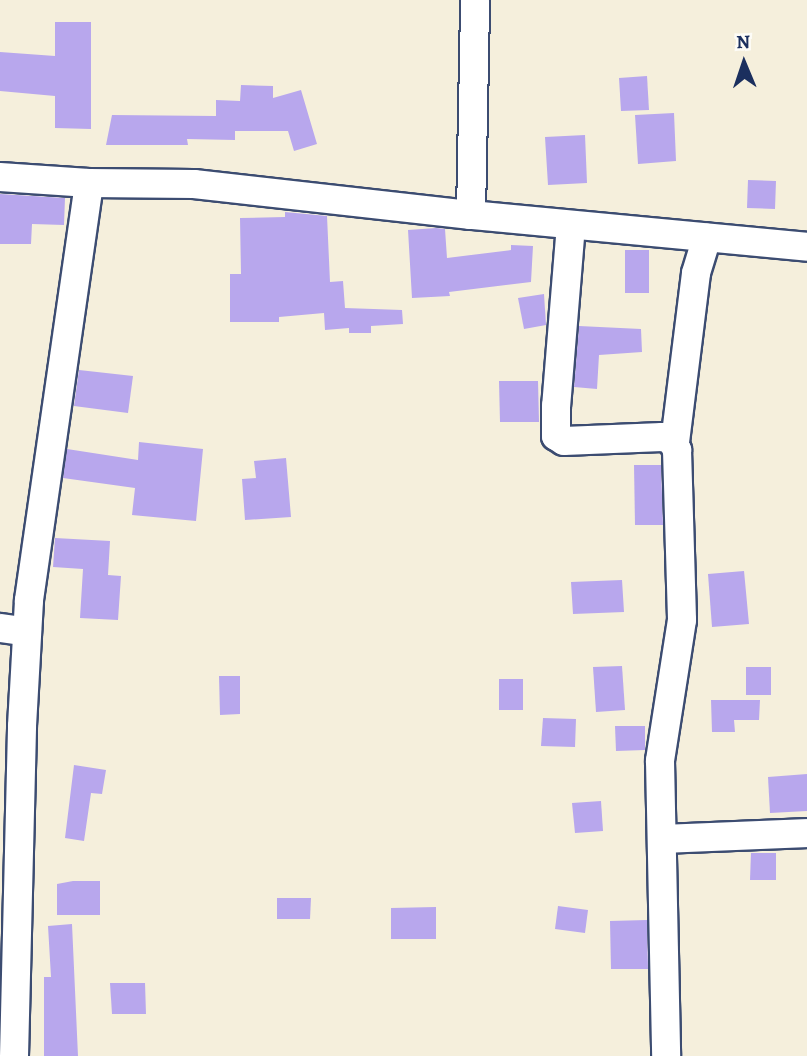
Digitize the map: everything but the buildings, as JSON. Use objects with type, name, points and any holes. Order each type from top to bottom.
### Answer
[{"type":"street","points":[[471,215],[475,0]]},
{"type":"street","points":[[0,177],[89,183],[194,184],[471,215],[807,247]]},
{"type":"street","points":[[13,1056],[13,630],[29,600],[89,183]]},
{"type":"street","points":[[571,225],[556,406],[556,436],[564,441],[662,437],[675,442]]},
{"type":"street","points":[[666,1056],[664,839],[660,761],[682,620],[675,442],[696,273],[707,238]]},
{"type":"street","points":[[664,839],[807,833]]}]
